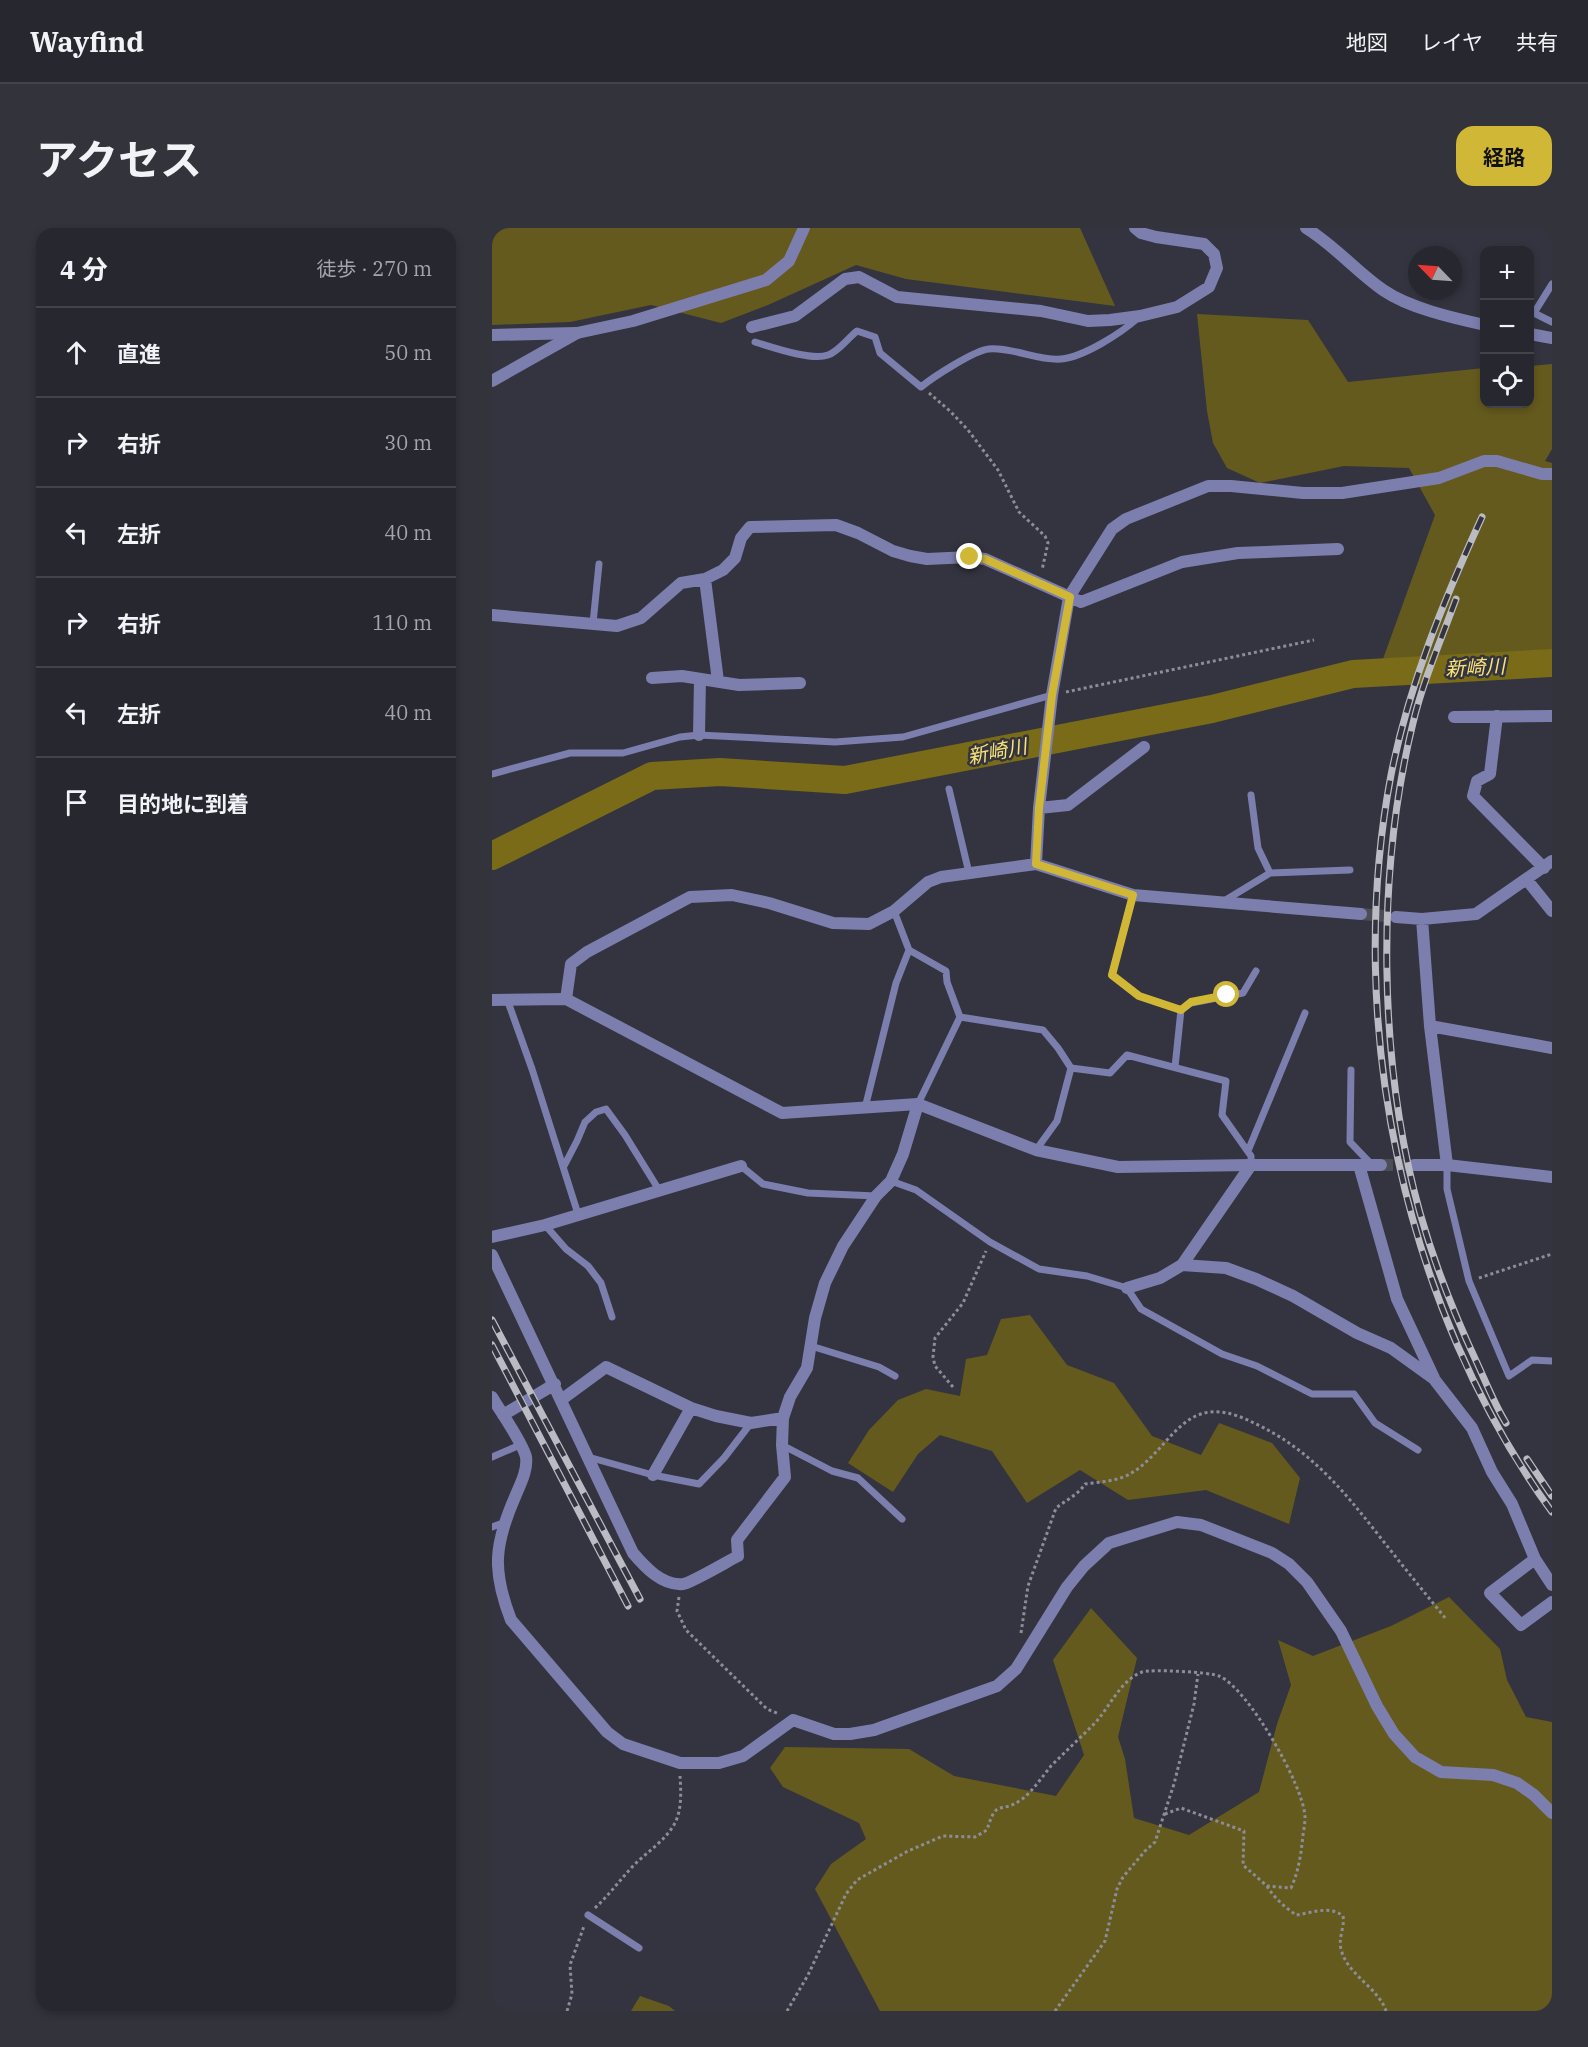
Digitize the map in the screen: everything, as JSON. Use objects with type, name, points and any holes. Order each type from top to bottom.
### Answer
[{"type":"street","points":[[492,335],[577,333],[633,321],[766,280],[789,261],[804,228]]},
{"type":"street","points":[[752,327],[795,316],[845,279],[859,277],[897,297],[1041,311],[1088,321],[1140,316],[1177,307],[1209,287],[1217,268],[1214,254],[1204,244],[1156,237],[1141,233],[1135,228]]},
{"type":"street","points":[[1306,228],[1326,240],[1383,290],[1410,304],[1480,324]]},
{"type":"street","points":[[492,381],[577,333]]},
{"type":"street","points":[[1534,335],[1552,338]]},
{"type":"street","points":[[1036,864],[1039,808],[1050,710],[1070,597],[1112,529],[1126,519],[1208,486],[1303,493],[1342,493],[1439,478],[1484,461],[1497,461],[1542,474],[1552,474]]},
{"type":"street","points":[[492,615],[617,626],[630,622],[641,618],[681,583],[705,579],[723,570],[735,558],[741,538],[750,527],[836,525],[858,533],[893,551],[910,556],[927,559],[970,557],[985,559],[1081,602],[1182,562],[1238,553],[1338,549]]},
{"type":"street","points":[[705,579],[718,681]]},
{"type":"street","points":[[652,678],[682,676],[739,685],[801,683]]},
{"type":"street","points":[[699,735],[700,679]]},
{"type":"street","points":[[1396,917],[1422,920],[1476,914],[1548,864],[1473,796],[1477,781],[1490,774],[1497,716]]},
{"type":"street","points":[[1454,717],[1552,716]]},
{"type":"street","points":[[1039,808],[1068,806],[1144,747]]},
{"type":"street","points":[[566,999],[571,964],[587,952],[690,897],[732,895],[769,903],[833,923],[869,924],[894,911],[928,882],[940,877],[1036,864],[1133,895],[1361,914]]},
{"type":"street","points":[[1527,880],[1552,911]]},
{"type":"street","points":[[1422,920],[1430,1026],[1447,1165]]},
{"type":"street","points":[[492,1000],[566,999],[782,1113],[918,1104],[1036,1150],[1118,1167],[1376,1165]]},
{"type":"street","points":[[1430,1026],[1552,1048]]},
{"type":"street","points":[[492,1255],[633,1553],[645,1568],[662,1580],[684,1584],[738,1556],[737,1540],[785,1477],[782,1445],[783,1418],[790,1397],[807,1368],[815,1318],[825,1283],[843,1246],[876,1196],[891,1181],[903,1154],[918,1104]]},
{"type":"street","points":[[1127,1288],[1160,1278],[1182,1265],[1251,1165]]},
{"type":"street","points":[[1359,1165],[1397,1299],[1434,1379],[1472,1428],[1492,1472],[1512,1504],[1535,1559],[1552,1585]]},
{"type":"street","points":[[1414,1165],[1447,1165],[1552,1177]]},
{"type":"street","points":[[492,1237],[545,1225],[741,1166]]},
{"type":"street","points":[[1182,1265],[1226,1268],[1275,1287],[1357,1333],[1391,1348],[1434,1379]]},
{"type":"street","points":[[561,1400],[606,1367],[691,1408],[716,1416],[751,1423],[783,1418]]},
{"type":"street","points":[[503,1415],[555,1384]]},
{"type":"street","points":[[492,1397],[525,1455],[526,1466],[497,1525],[497,1583],[511,1620],[607,1732],[623,1744],[680,1762],[719,1763],[743,1756],[793,1720],[834,1734],[850,1734],[874,1730],[997,1686],[1016,1669],[1067,1587],[1084,1566],[1109,1543],[1177,1522],[1201,1525],[1272,1553],[1289,1564],[1307,1582],[1341,1631],[1377,1706],[1394,1734],[1415,1757],[1441,1772],[1492,1775],[1517,1783],[1534,1795],[1552,1813]]},
{"type":"street","points":[[653,1475],[691,1408]]},
{"type":"street","points":[[1535,1559],[1490,1593],[1521,1625],[1552,1602]]},
{"type":"lane","points":[[1552,284],[1534,313],[1552,322]]},
{"type":"lane","points":[[755,342],[785,351],[822,356],[831,355],[857,331],[866,333],[875,337],[880,353],[921,387],[951,366],[987,349],[1061,359],[1073,356],[1124,330],[1140,316]]},
{"type":"lane","points":[[593,623],[599,564]]},
{"type":"lane","points":[[492,774],[570,753],[623,753],[680,737],[699,735],[835,742],[903,737],[1052,695]]},
{"type":"lane","points":[[949,789],[969,873]]},
{"type":"lane","points":[[1251,795],[1258,848],[1270,873]]},
{"type":"lane","points":[[1224,901],[1270,873],[1350,870]]},
{"type":"lane","points":[[1133,895],[1112,975],[1139,996],[1181,1010]]},
{"type":"lane","points":[[894,911],[909,950],[946,971],[947,982],[960,1017],[918,1104]]},
{"type":"lane","points":[[865,1108],[896,983],[909,950]]},
{"type":"lane","points":[[1175,1067],[1181,1010],[1191,1002],[1243,993],[1256,971]]},
{"type":"lane","points":[[507,999],[578,1214]]},
{"type":"lane","points":[[1248,1151],[1305,1013]]},
{"type":"lane","points":[[960,1017],[1043,1030],[1071,1068],[1056,1121],[1036,1150]]},
{"type":"lane","points":[[1071,1068],[1110,1073],[1126,1055],[1226,1082],[1222,1115],[1251,1156],[1251,1165]]},
{"type":"lane","points":[[1351,1070],[1350,1142],[1376,1165]]},
{"type":"lane","points":[[564,1166],[585,1122],[596,1112],[606,1109],[626,1136],[659,1190]]},
{"type":"lane","points":[[1447,1165],[1447,1189],[1469,1281],[1509,1376],[1532,1360],[1552,1361]]},
{"type":"lane","points":[[741,1166],[763,1184],[808,1193],[876,1196]]},
{"type":"lane","points":[[891,1181],[916,1190],[990,1242],[1039,1269],[1087,1276],[1127,1288],[1141,1310],[1222,1354],[1257,1366],[1312,1394],[1354,1394],[1375,1423],[1418,1450]]},
{"type":"lane","points":[[545,1225],[566,1249],[588,1266],[601,1283],[612,1317]]},
{"type":"lane","points":[[811,1346],[879,1366],[895,1376]]},
{"type":"lane","points":[[588,1457],[653,1475],[699,1484],[724,1458],[751,1423]]},
{"type":"lane","points":[[492,1457],[520,1445]]},
{"type":"lane","points":[[782,1445],[832,1471],[858,1478],[902,1519]]},
{"type":"lane","points":[[588,1915],[639,1948]]},
{"type":"path","points":[[921,387],[950,411],[968,430],[998,470],[1019,512],[1045,536],[1048,543],[1040,584]]},
{"type":"path","points":[[1052,695],[1314,640]]},
{"type":"path","points":[[953,1387],[935,1366],[933,1357],[935,1338],[963,1303],[990,1242]]},
{"type":"path","points":[[1469,1281],[1552,1254]]},
{"type":"path","points":[[684,1584],[678,1598],[677,1611],[686,1630],[766,1709],[793,1720]]},
{"type":"path","points":[[787,2011],[808,1975],[846,1894],[857,1880],[908,1851],[943,1836],[975,1837],[987,1830],[992,1813],[998,1807],[1008,1806],[1022,1800],[1079,1737],[1094,1724],[1126,1682],[1141,1673],[1152,1670],[1218,1676],[1233,1685],[1259,1718],[1275,1745],[1300,1796],[1305,1816],[1300,1862],[1291,1888],[1268,1886]]},
{"type":"path","points":[[1055,2011],[1105,1941],[1117,1889],[1130,1868],[1155,1842],[1166,1814],[1194,1704],[1198,1674]]},
{"type":"path","points":[[567,2011],[572,1994],[570,1965],[588,1915],[612,1892],[632,1867],[660,1842],[675,1823],[681,1803],[680,1762]]},
{"type":"path","points":[[1166,1814],[1181,1808],[1244,1831],[1243,1865],[1268,1886],[1286,1908],[1296,1915],[1327,1909],[1334,1910],[1343,1916],[1341,1951],[1351,1968],[1383,2002],[1386,2011]]},
{"type":"shaded area","points":[[492,228],[1080,228],[1115,306],[906,279],[856,265],[768,305],[721,323],[651,305],[570,322],[492,325]]},
{"type":"shaded area","points":[[1197,314],[1308,320],[1348,382],[1480,368],[1480,408],[1534,408],[1534,366],[1552,364],[1552,449],[1545,461],[1552,463],[1552,652],[1383,659],[1435,515],[1409,468],[1344,466],[1260,483],[1227,468],[1213,443],[1207,411]]},
{"type":"shaded area","points":[[1030,1315],[1067,1365],[1114,1383],[1152,1436],[1201,1455],[1219,1423],[1272,1443],[1300,1478],[1289,1524],[1206,1490],[1128,1500],[1080,1470],[1027,1503],[992,1451],[940,1435],[918,1454],[893,1492],[848,1463],[869,1430],[898,1400],[926,1389],[960,1396],[966,1359],[987,1355],[1001,1319]]},
{"type":"shaded area","points":[[1449,1597],[1500,1649],[1507,1680],[1526,1717],[1552,1722],[1552,2011],[880,2011],[815,1889],[831,1864],[866,1839],[859,1823],[783,1787],[770,1768],[785,1747],[909,1749],[954,1776],[1056,1796],[1084,1755],[1053,1660],[1091,1608],[1137,1658],[1118,1737],[1125,1759],[1134,1818],[1189,1835],[1259,1792],[1277,1724],[1291,1685],[1278,1640],[1313,1656],[1391,1626]]},
{"type":"shaded area","points":[[640,1996],[669,2006],[675,2011],[631,2011]]},
{"type":"waterway","name":"新崎川","points":[[492,856],[652,776],[720,772],[845,780],[1212,709],[1353,674],[1552,663]]},
{"type":"tunnel","points":[[1361,914],[1396,917]]},
{"type":"tunnel","points":[[1381,1165],[1414,1165]]},
{"type":"railway","points":[[1482,517],[1429,643],[1407,708],[1399,741],[1391,775],[1378,869],[1375,966],[1382,1063],[1398,1160],[1423,1254],[1457,1345],[1500,1432],[1552,1512]]},
{"type":"railway","points":[[1456,599],[1417,707],[1401,781],[1388,905],[1387,968],[1390,1032],[1396,1094],[1406,1155],[1420,1213],[1461,1328],[1506,1423]]},
{"type":"railway","points":[[492,1320],[640,1599]]},
{"type":"railway","points":[[492,1345],[628,1606]]},
{"type":"railway","points":[[1527,1459],[1552,1496]]},
{"type":"route","points":[[970,557],[985,559],[1070,597],[1052,695],[1039,808],[1036,864],[1133,895],[1112,975],[1139,996],[1181,1010],[1191,1002],[1227,995]]}]
